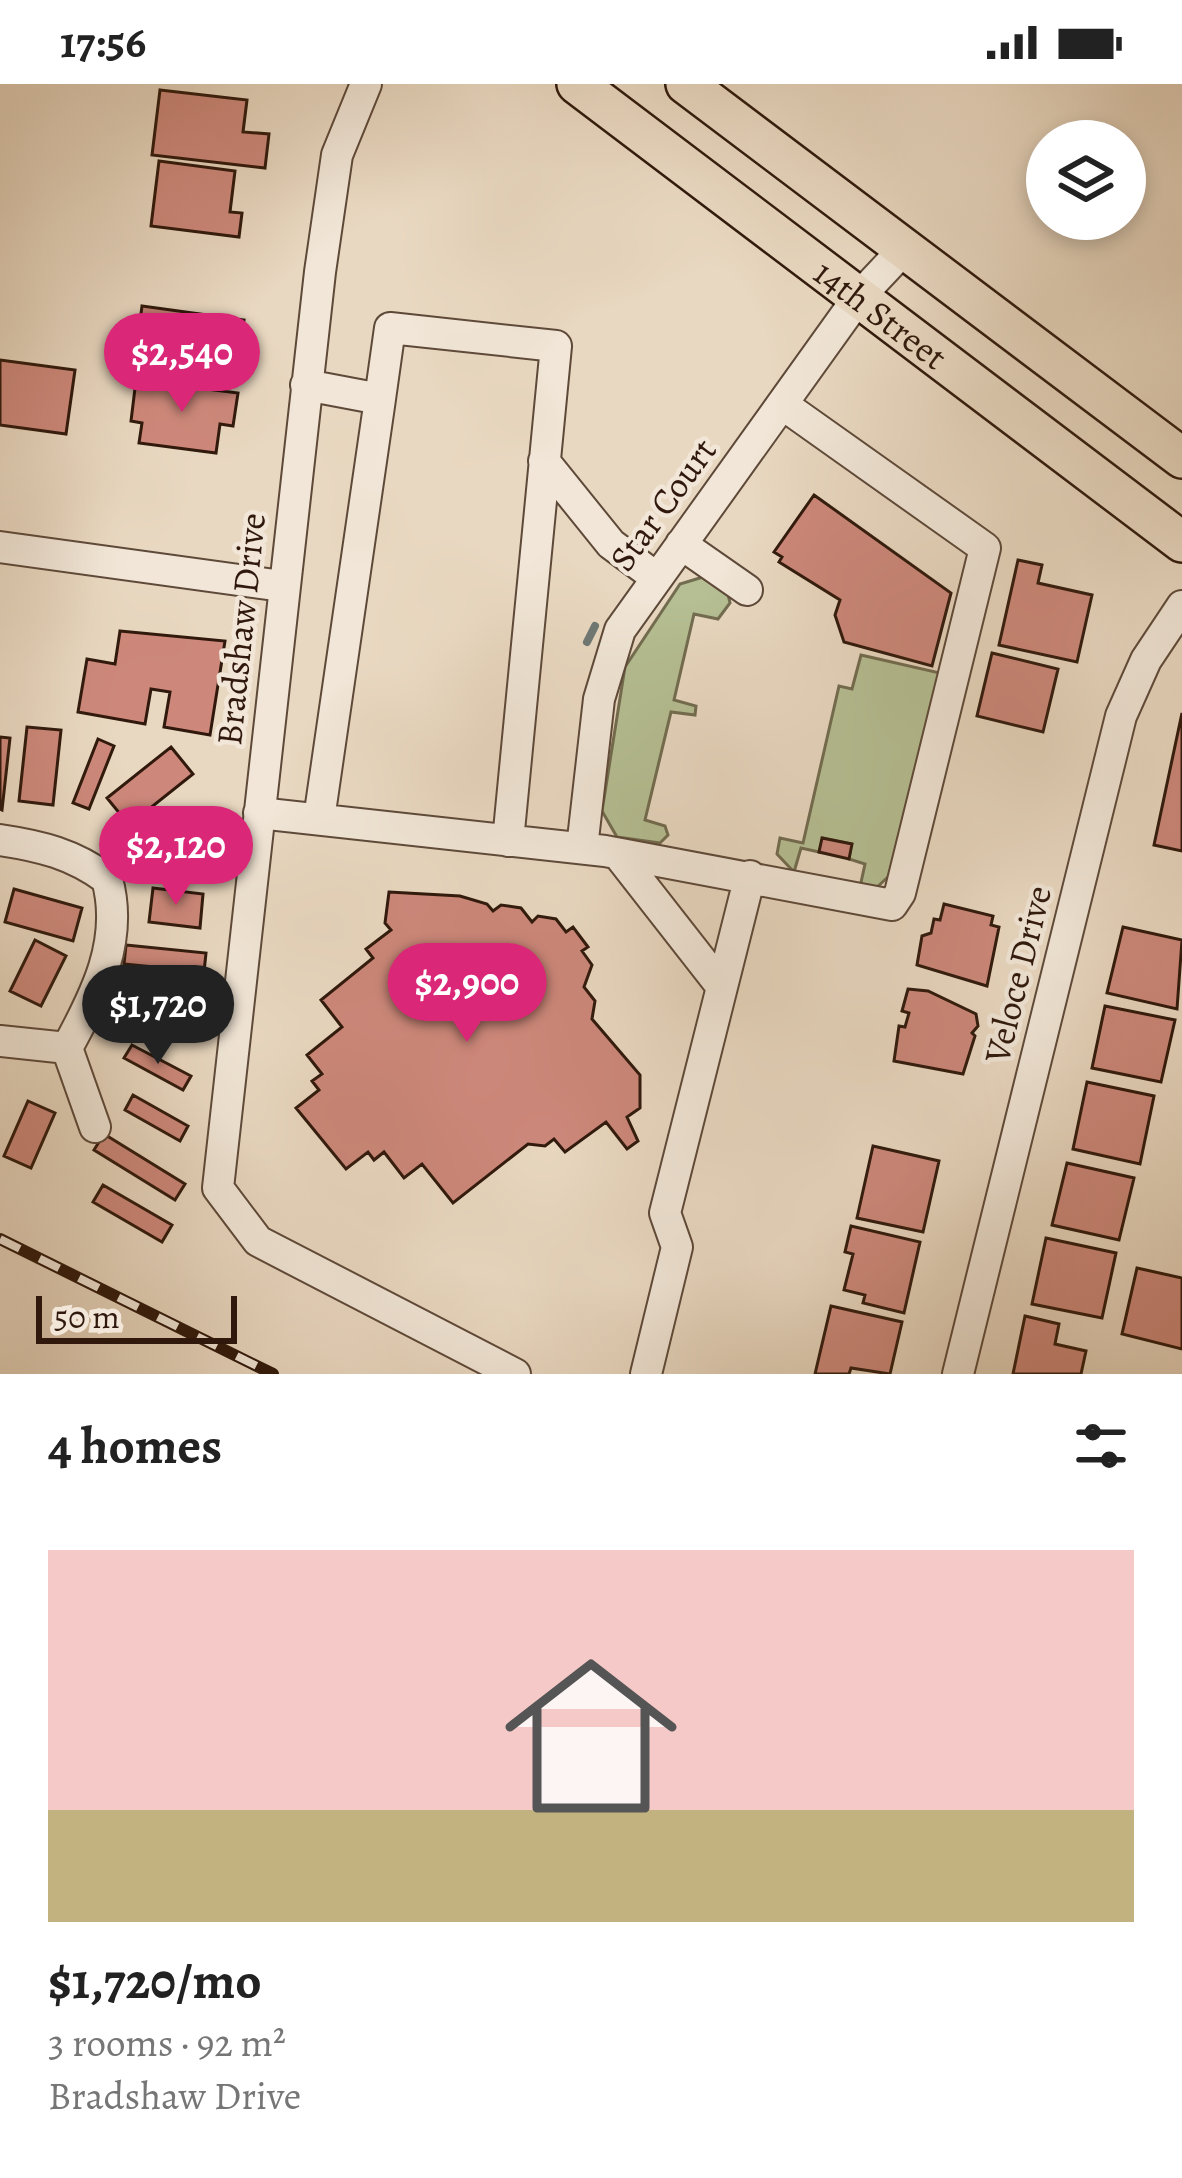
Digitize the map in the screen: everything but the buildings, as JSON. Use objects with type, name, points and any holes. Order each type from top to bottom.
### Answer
[{"type":"main road","name":"14th Street","points":[[577,84],[1182,542]]},
{"type":"main road","name":"14th Street","points":[[686,84],[1182,458]]},
{"type":"street","name":"Bradshaw Drive","points":[[366,84],[337,155],[306,385],[218,1188],[258,1241],[515,1374]]},
{"type":"street","name":"Star Court","points":[[582,848],[607,663],[620,630],[858,298],[904,249]]},
{"type":"street","points":[[319,819],[390,328],[556,346],[508,841]]},
{"type":"street","points":[[306,385],[380,399]]},
{"type":"street","points":[[260,813],[582,848],[892,905],[900,893],[985,548],[782,404]]},
{"type":"street","points":[[544,461],[611,544],[657,578]]},
{"type":"street","points":[[681,544],[747,590]]},
{"type":"street","points":[[0,547],[282,586]]},
{"type":"street","name":"Veloce Drive","points":[[958,1374],[1121,716],[1146,660],[1182,606]]},
{"type":"street","points":[[0,840],[46,847],[83,861],[107,879],[113,937],[94,999],[68,1048],[95,1127]]},
{"type":"street","points":[[618,854],[722,987]]},
{"type":"street","points":[[646,1374],[677,1246],[665,1213],[750,877]]},
{"type":"street","points":[[0,1041],[68,1048]]},
{"type":"green space","points":[[703,577],[728,594],[730,603],[718,619],[694,614],[674,700],[696,706],[695,715],[671,712],[645,820],[665,826],[668,835],[660,843],[617,837],[602,811],[625,667],[680,584]]},
{"type":"green space","points":[[861,655],[940,673],[889,876],[876,888],[860,887],[865,864],[849,859],[851,844],[823,838],[819,852],[801,848],[794,872],[777,854],[780,838],[803,843],[839,686],[852,689]]},
{"type":"waterway","points":[[587,642],[595,626]]},
{"type":"railway","points":[[0,1239],[273,1374]]}]
